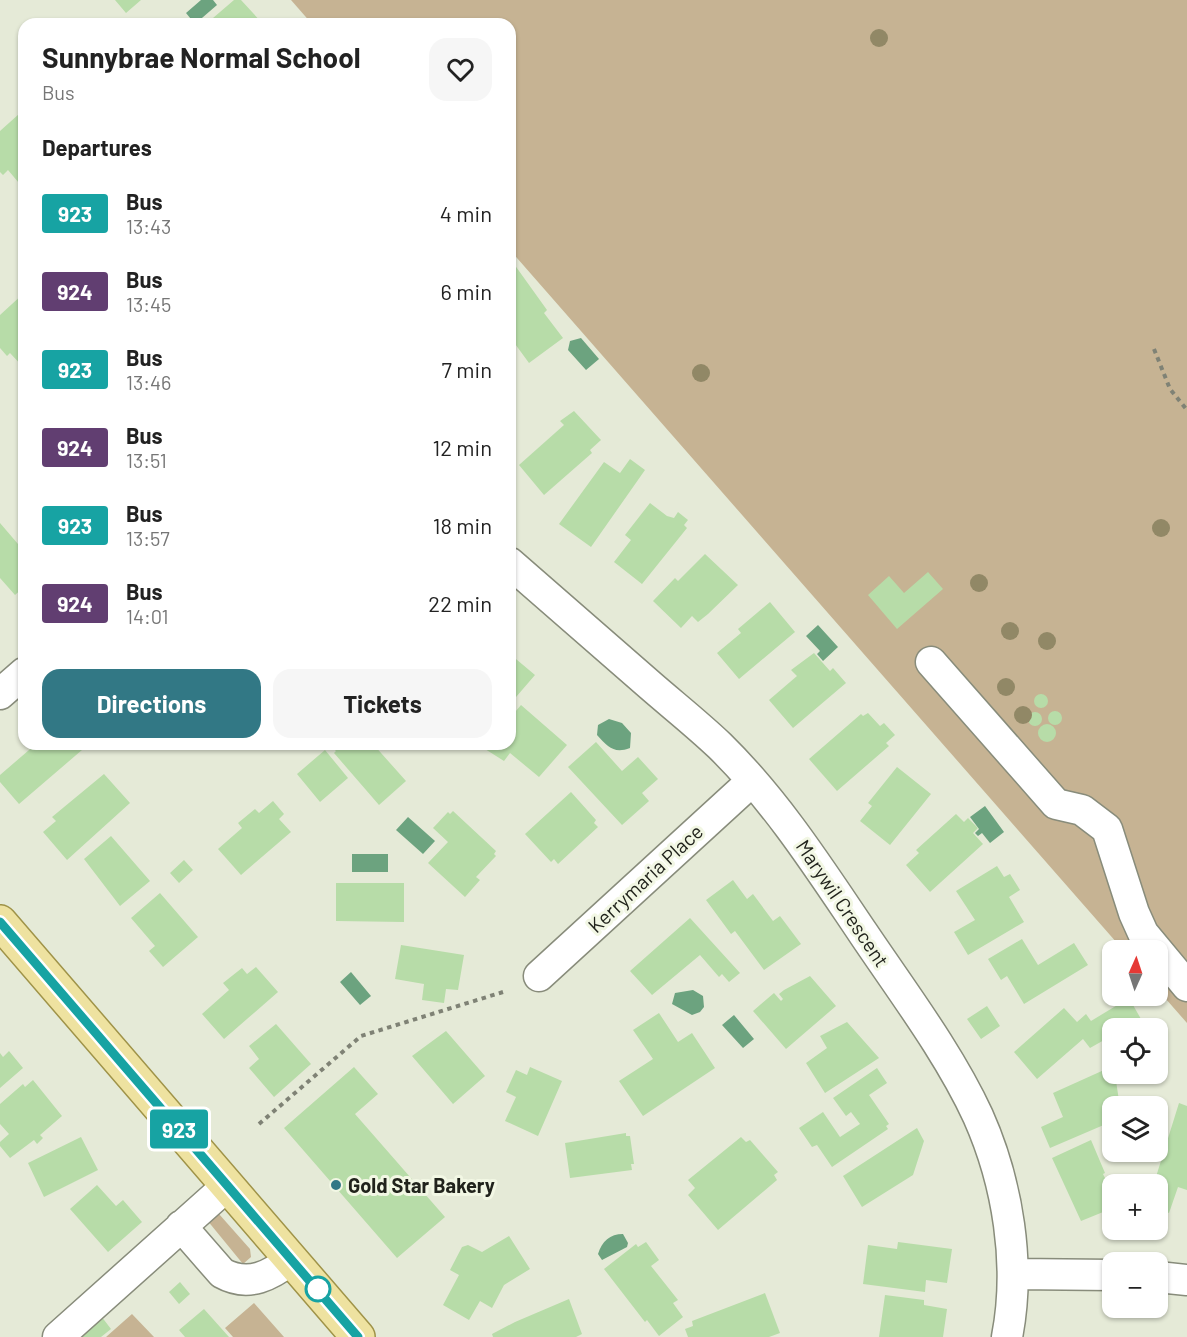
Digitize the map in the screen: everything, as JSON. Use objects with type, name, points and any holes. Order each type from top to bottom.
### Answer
[{"type":"main road","points":[[0,922],[358,1337]]},
{"type":"street","name":"Marywil Crescent","points":[[516,568],[720,746],[771,801],[810,854],[915,1011],[978,1116],[991,1152],[1002,1194],[1014,1274],[1014,1299],[1007,1337]]},
{"type":"street","points":[[931,662],[1056,804],[1082,810],[1107,829],[1134,913],[1143,933],[1187,986]]},
{"type":"street","points":[[0,694],[18,678]]},
{"type":"street","name":"Kerrymaria Place","points":[[539,976],[752,781]]},
{"type":"street","points":[[58,1337],[228,1185]]},
{"type":"street","points":[[181,1227],[222,1273],[229,1277],[259,1278],[272,1274],[292,1259]]},
{"type":"street","points":[[1014,1274],[1102,1275]]},
{"type":"street","points":[[1168,1278],[1187,1280]]},
{"type":"path","points":[[1154,349],[1170,388],[1187,410]]},
{"type":"path","points":[[259,1124],[361,1036],[503,992]]},
{"type":"shaded area","points":[[201,0],[213,0],[217,5],[202,18],[190,18],[186,13]]},
{"type":"shaded area","points":[[291,0],[1187,0],[1187,1023],[1168,1001],[1168,940],[1114,940],[516,257],[516,18],[307,18]]},
{"type":"shaded area","points":[[581,338],[599,359],[586,370],[568,350],[570,341]]},
{"type":"shaded area","points":[[818,625],[838,647],[823,661],[817,654],[820,651],[806,636]]},
{"type":"shaded area","points":[[609,719],[622,723],[631,733],[630,748],[615,750],[597,735],[598,725]]},
{"type":"shaded area","points":[[985,806],[1004,832],[990,843],[982,833],[978,836],[975,833],[979,829],[970,817]]},
{"type":"shaded area","points":[[408,817],[435,841],[423,854],[396,830]]},
{"type":"shaded area","points":[[352,854],[388,854],[388,872],[352,872]]},
{"type":"shaded area","points":[[351,972],[371,996],[360,1005],[340,982]]},
{"type":"shaded area","points":[[693,990],[703,996],[704,1007],[700,1012],[692,1015],[672,1004],[675,993]]},
{"type":"shaded area","points":[[734,1015],[754,1039],[743,1048],[722,1025]]},
{"type":"shaded area","points":[[214,1214],[219,1214],[250,1249],[251,1257],[243,1264],[207,1220]]},
{"type":"shaded area","points":[[623,1234],[628,1243],[627,1247],[602,1260],[598,1254],[604,1242],[614,1235]]},
{"type":"shaded area","points":[[254,1303],[284,1337],[233,1337],[225,1328]]},
{"type":"shaded area","points":[[132,1314],[154,1337],[106,1337]]},
{"type":"building","points":[[115,0],[141,0],[126,13]]},
{"type":"building","points":[[234,0],[241,0],[258,18],[213,18]]},
{"type":"building","points":[[18,115],[18,182],[8,170],[3,175],[0,172],[0,131]]},
{"type":"building","points":[[516,267],[547,310],[544,313],[563,338],[529,363],[516,345]]},
{"type":"building","points":[[18,298],[18,362],[10,353],[7,356],[0,348],[0,315]]},
{"type":"building","points":[[574,411],[601,440],[590,450],[592,453],[544,495],[519,465],[564,425],[560,421]]},
{"type":"building","points":[[630,459],[645,470],[591,547],[559,524],[604,462],[620,473]]},
{"type":"building","points":[[650,503],[667,516],[674,518],[678,512],[688,520],[684,525],[687,528],[642,584],[614,562],[631,540],[625,535]]},
{"type":"building","points":[[0,523],[18,544],[18,592],[15,595],[0,578]]},
{"type":"building","points":[[705,554],[738,585],[698,622],[692,616],[681,628],[653,601],[675,578],[678,581]]},
{"type":"building","points":[[928,572],[943,589],[897,629],[868,595],[889,576],[904,593]]},
{"type":"building","points":[[770,602],[795,632],[739,679],[717,653],[741,633],[738,629]]},
{"type":"building","points":[[814,653],[830,671],[833,668],[846,683],[793,728],[769,700],[797,676],[791,670]]},
{"type":"building","points":[[516,659],[535,675],[516,697]]},
{"type":"building","points":[[1041,694],[1046,696],[1048,701],[1046,706],[1041,708],[1036,706],[1034,701],[1036,696]]},
{"type":"building","points":[[521,705],[567,745],[539,777],[510,753],[504,761],[487,750],[516,750],[516,711]]},
{"type":"building","points":[[1052,711],[1058,711],[1062,718],[1058,725],[1052,725],[1048,721],[1048,715]]},
{"type":"building","points":[[1035,712],[1040,714],[1042,719],[1040,724],[1035,726],[1030,724],[1028,719],[1030,714]]},
{"type":"building","points":[[868,713],[880,726],[884,723],[895,735],[886,743],[889,746],[837,791],[809,759],[861,714],[863,716]]},
{"type":"building","points":[[1047,724],[1053,727],[1056,733],[1053,739],[1047,742],[1041,739],[1038,733],[1041,727]]},
{"type":"building","points":[[596,742],[622,771],[638,757],[658,779],[642,793],[649,801],[622,825],[568,767]]},
{"type":"building","points":[[29,750],[82,750],[19,804],[0,782],[0,775]]},
{"type":"building","points":[[325,750],[348,778],[320,802],[297,774]]},
{"type":"building","points":[[378,750],[406,781],[379,805],[334,753],[336,751]]},
{"type":"building","points":[[897,767],[931,794],[890,845],[860,821],[872,806],[868,803]]},
{"type":"building","points":[[104,774],[130,803],[67,860],[43,832],[56,821],[52,817]]},
{"type":"building","points":[[571,792],[596,820],[594,823],[598,827],[558,864],[554,859],[551,862],[525,834]]},
{"type":"building","points":[[273,801],[284,814],[279,819],[291,832],[241,875],[218,849],[242,828],[238,823],[255,809],[259,813]]},
{"type":"building","points":[[453,811],[496,851],[494,854],[496,856],[476,877],[480,880],[465,897],[428,863],[448,842],[433,828],[448,812],[450,814]]},
{"type":"building","points":[[956,814],[964,822],[968,818],[978,828],[973,833],[983,844],[930,892],[906,865],[919,853],[916,850]]},
{"type":"building","points":[[111,836],[150,881],[120,906],[84,859]]},
{"type":"building","points":[[184,860],[193,870],[179,883],[170,873]]},
{"type":"building","points":[[997,866],[1004,877],[1010,874],[1020,890],[1009,897],[1024,922],[968,955],[954,932],[975,920],[956,891]]},
{"type":"building","points":[[733,880],[747,899],[753,894],[773,921],[780,916],[801,944],[764,970],[735,931],[731,934],[706,900]]},
{"type":"building","points":[[336,883],[404,883],[404,922],[336,921]]},
{"type":"building","points":[[160,893],[198,937],[163,967],[149,951],[155,946],[131,918]]},
{"type":"building","points":[[690,918],[740,973],[729,982],[722,974],[719,977],[700,955],[652,995],[630,971]]},
{"type":"building","points":[[1022,939],[1038,965],[1074,943],[1088,965],[1024,1004],[1007,976],[1001,980],[988,959]]},
{"type":"building","points":[[401,945],[464,955],[458,990],[446,989],[444,1003],[422,1000],[424,984],[395,979]]},
{"type":"building","points":[[256,967],[278,992],[224,1039],[202,1014],[229,990],[223,983],[242,968],[247,974]]},
{"type":"building","points":[[810,976],[836,1006],[786,1049],[753,1011],[774,993],[781,1001],[783,999],[779,994]]},
{"type":"building","points":[[987,1006],[1000,1026],[981,1039],[967,1019]]},
{"type":"building","points":[[1116,1006],[1134,1006],[1140,1018],[1102,1018],[1102,1041],[1090,1048],[1083,1039],[1037,1079],[1014,1052],[1064,1008],[1077,1022],[1086,1014],[1091,1021]]},
{"type":"building","points":[[659,1013],[678,1042],[692,1033],[715,1068],[643,1116],[619,1081],[653,1059],[633,1030]]},
{"type":"building","points":[[847,1022],[879,1058],[825,1093],[806,1063],[827,1048],[820,1036]]},
{"type":"building","points":[[276,1024],[311,1064],[274,1097],[249,1068],[259,1059],[249,1046]]},
{"type":"building","points":[[446,1031],[485,1076],[453,1104],[412,1056]]},
{"type":"building","points":[[9,1051],[23,1068],[0,1088],[0,1053],[3,1057]]},
{"type":"building","points":[[354,1067],[378,1094],[355,1114],[445,1217],[397,1258],[284,1128]]},
{"type":"building","points":[[530,1067],[562,1081],[538,1136],[505,1121],[516,1097],[506,1092],[516,1070],[527,1075]]},
{"type":"building","points":[[877,1068],[887,1083],[869,1095],[889,1124],[886,1126],[888,1129],[832,1167],[817,1145],[812,1147],[799,1128],[823,1112],[840,1137],[860,1124],[851,1112],[846,1116],[833,1098]]},
{"type":"building","points":[[1102,1071],[1102,1084],[1116,1084],[1118,1096],[1102,1096],[1102,1126],[1050,1148],[1041,1127],[1063,1117],[1053,1093]]},
{"type":"building","points":[[33,1080],[62,1116],[40,1135],[43,1138],[37,1144],[34,1140],[10,1158],[0,1146],[0,1142],[9,1134],[0,1124],[0,1104],[23,1084],[25,1087]]},
{"type":"building","points":[[1179,1103],[1187,1106],[1187,1190],[1178,1187],[1169,1213],[1168,1174],[1157,1174],[1161,1162],[1168,1162],[1168,1138]]},
{"type":"building","points":[[917,1128],[924,1141],[913,1175],[862,1207],[843,1176]]},
{"type":"building","points":[[626,1133],[626,1136],[630,1136],[634,1164],[631,1164],[632,1170],[570,1178],[565,1143]]},
{"type":"building","points":[[81,1137],[98,1170],[44,1197],[28,1163]]},
{"type":"building","points":[[741,1137],[746,1142],[750,1140],[778,1172],[774,1175],[777,1180],[718,1230],[688,1195],[695,1188],[688,1180]]},
{"type":"building","points":[[1091,1140],[1105,1173],[1102,1174],[1102,1212],[1081,1221],[1052,1158]]},
{"type":"building","points":[[97,1185],[116,1206],[123,1200],[142,1222],[108,1252],[70,1209]]},
{"type":"building","points":[[509,1236],[530,1269],[504,1285],[492,1308],[480,1301],[469,1320],[443,1305],[459,1275],[450,1270],[462,1247],[468,1245],[482,1252]]},
{"type":"building","points":[[646,1242],[659,1260],[651,1266],[678,1300],[673,1303],[683,1317],[659,1336],[647,1320],[645,1322],[604,1269],[636,1244],[638,1247]]},
{"type":"building","points":[[898,1242],[952,1249],[947,1283],[926,1280],[925,1292],[863,1284],[868,1245],[897,1249]]},
{"type":"building","points":[[180,1282],[190,1294],[179,1304],[169,1292]]},
{"type":"building","points":[[765,1293],[780,1333],[769,1337],[688,1337],[685,1329],[693,1326],[692,1321]]},
{"type":"building","points":[[885,1295],[924,1300],[924,1305],[947,1309],[943,1337],[879,1337]]},
{"type":"building","points":[[569,1299],[582,1334],[576,1337],[493,1337],[492,1334],[515,1322]]},
{"type":"building","points":[[204,1309],[229,1337],[185,1337],[179,1330]]},
{"type":"building","points":[[98,1312],[111,1329],[101,1337],[68,1337]]},
{"type":"bus line","name":"923","points":[[0,922],[358,1337]]},
{"type":"place","name":"Gold Star Bakery","points":[[336,1185]]}]
